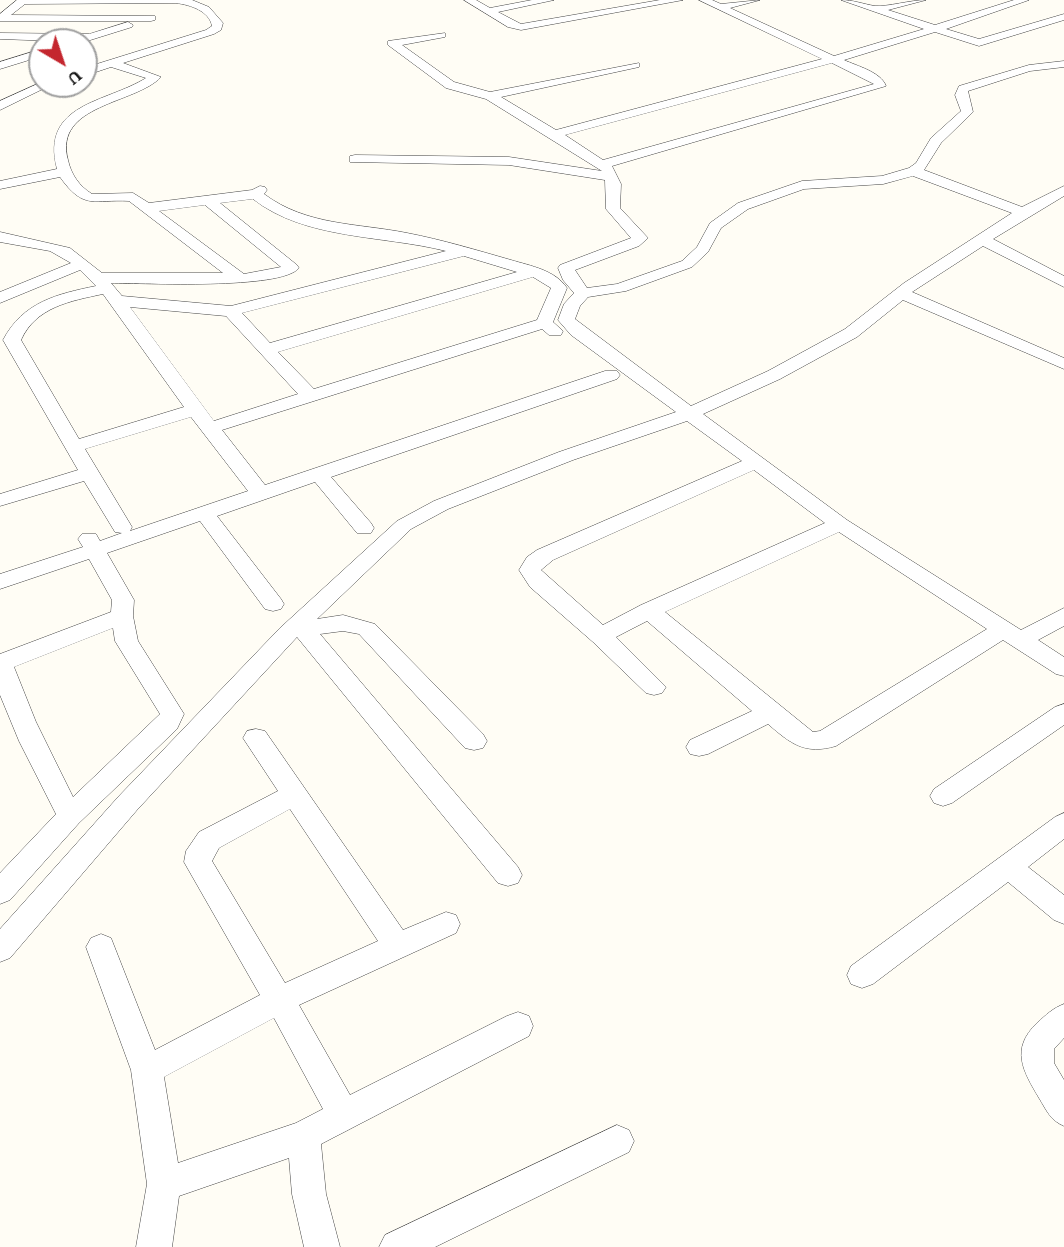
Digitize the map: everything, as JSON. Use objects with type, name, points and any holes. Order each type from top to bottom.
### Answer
[{"type":"street","points":[[469,0],[512,25],[522,27],[678,0]]},
{"type":"street","points":[[489,11],[549,0]]},
{"type":"street","points":[[355,159],[509,162],[608,170],[774,115],[880,86],[877,80],[704,0]]},
{"type":"street","points":[[720,7],[755,0]]},
{"type":"street","points":[[846,0],[932,30],[983,43],[1064,17]]},
{"type":"street","points":[[874,10],[920,0]]},
{"type":"street","points":[[554,134],[834,61],[1024,0]]},
{"type":"street","points":[[1,20],[23,1],[198,2],[214,7],[226,17],[224,37]]},
{"type":"street","points":[[98,35],[198,2]]},
{"type":"street","points":[[98,68],[214,30],[218,23],[198,2]]},
{"type":"street","points":[[572,5],[588,15]]},
{"type":"street","points":[[1,20],[163,15]]},
{"type":"street","points":[[441,35],[393,44],[450,85],[490,96],[608,170],[613,209],[640,238],[634,243],[566,268],[571,280],[583,293]]},
{"type":"street","points":[[0,36],[28,36]]},
{"type":"street","points":[[0,55],[28,54]]},
{"type":"street","points":[[0,66],[28,57]]},
{"type":"street","points":[[112,64],[153,74],[154,79],[88,106],[79,113],[58,143],[59,161],[64,173],[78,192],[92,199],[133,197],[239,278]]},
{"type":"street","points":[[1064,64],[1029,68],[963,89],[961,95],[967,112],[936,141],[921,166],[914,170],[883,180],[802,184],[773,194],[723,218],[715,226],[703,249],[687,264],[620,288],[583,293],[566,320],[570,326],[688,414],[840,524],[1064,668]]},
{"type":"street","points":[[490,96],[635,65]]},
{"type":"street","points":[[0,71],[28,79]]},
{"type":"street","points":[[0,107],[28,89]]},
{"type":"street","points":[[721,92],[774,115]]},
{"type":"street","points":[[914,170],[1024,213]]},
{"type":"street","points":[[0,185],[64,173]]},
{"type":"street","points":[[0,949],[128,803],[380,544],[404,524],[424,513],[566,456],[688,414],[830,346],[851,333],[901,293],[1064,190]]},
{"type":"street","points":[[146,208],[258,192],[271,208],[306,223],[398,235],[464,251],[534,272],[555,282],[559,288],[554,306],[544,323],[210,428]]},
{"type":"street","points":[[122,527],[12,340],[20,323],[39,308],[62,298],[106,290],[239,278],[248,280],[291,268],[208,200]]},
{"type":"street","points":[[0,237],[72,256],[106,290],[194,410],[257,489]]},
{"type":"street","points":[[983,240],[1064,282]]},
{"type":"street","points":[[383,271],[393,242]]},
{"type":"street","points":[[106,290],[232,312],[464,251]]},
{"type":"street","points":[[0,298],[80,264]]},
{"type":"street","points":[[266,350],[534,272]]},
{"type":"street","points":[[901,293],[1064,364]]},
{"type":"street","points":[[232,312],[310,396]]},
{"type":"street","points":[[544,323],[606,371]]},
{"type":"street","points":[[0,568],[204,513],[257,489],[319,475],[606,371]]},
{"type":"street","points":[[0,582],[92,544],[122,527],[257,489],[606,371]]},
{"type":"street","points":[[73,447],[194,410]]},
{"type":"street","points":[[654,687],[601,636],[538,582],[530,570],[535,562],[545,555],[754,463]]},
{"type":"street","points":[[0,500],[89,473]]},
{"type":"street","points":[[319,475],[364,528]]},
{"type":"street","points":[[204,513],[273,604]]},
{"type":"street","points":[[601,636],[649,610],[840,524]]},
{"type":"street","points":[[0,892],[70,816],[168,723],[172,714],[127,641],[122,616],[123,600],[92,544]]},
{"type":"street","points":[[649,610],[805,741],[816,743],[1013,633],[1064,616]]},
{"type":"street","points":[[70,816],[35,752],[14,706],[1,663],[122,616]]},
{"type":"street","points":[[300,628],[339,622],[354,623],[367,629],[474,741]]},
{"type":"street","points":[[300,628],[508,875]]},
{"type":"street","points":[[699,747],[770,713]]},
{"type":"street","points":[[943,796],[1064,713]]},
{"type":"street","points":[[256,738],[397,945]]},
{"type":"street","points":[[294,794],[209,840],[200,851],[198,862],[344,1114]]},
{"type":"street","points":[[862,975],[927,923],[1009,867],[1064,824]]},
{"type":"street","points":[[1009,867],[1064,912]]},
{"type":"street","points":[[147,1070],[278,1000],[446,924]]},
{"type":"street","points":[[101,947],[147,1070],[164,1184],[154,1247]]},
{"type":"street","points":[[1064,1018],[1038,1043],[1038,1066],[1064,1110]]},
{"type":"street","points":[[164,1184],[304,1136],[519,1026]]},
{"type":"street","points":[[304,1136],[309,1194],[322,1247]]},
{"type":"street","points":[[397,1247],[617,1141]]}]
